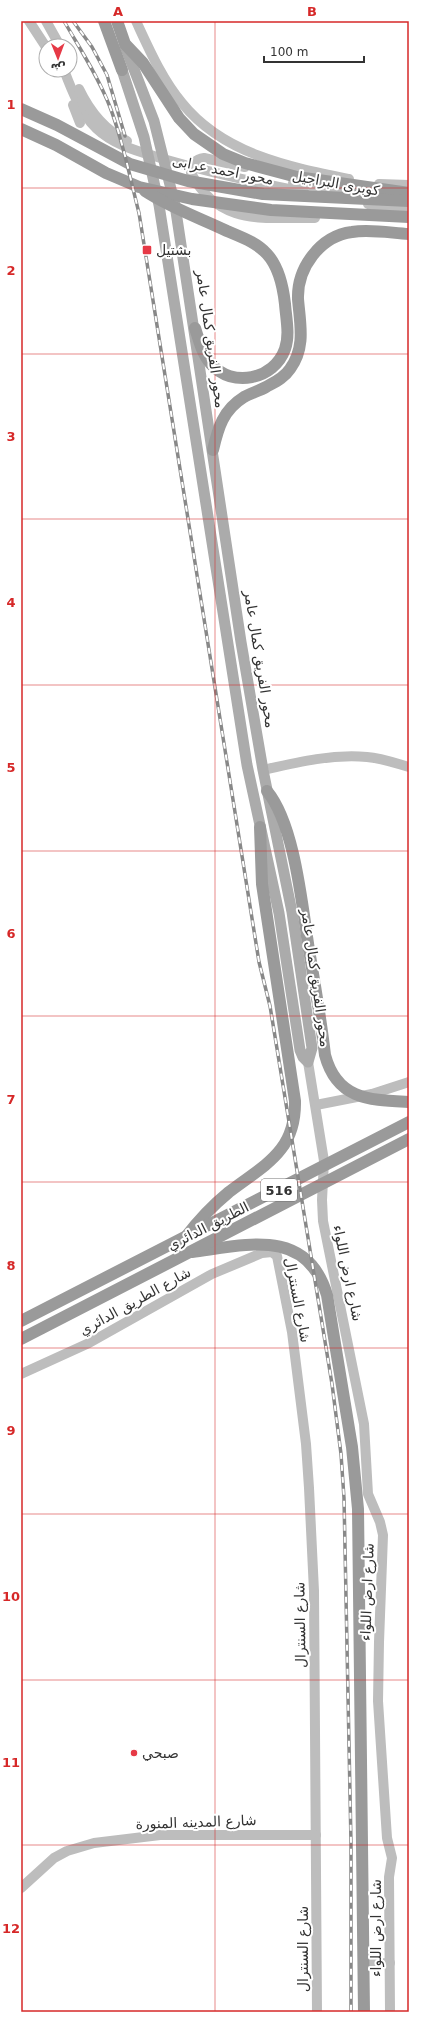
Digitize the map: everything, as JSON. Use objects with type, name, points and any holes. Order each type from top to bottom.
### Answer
[{"type":"highway","name":"محور الفريق كمال عامر","points":[[104,21],[122,70]]},
{"type":"highway","name":"محور الفريق كمال عامر","points":[[117,21],[125,44]]},
{"type":"highway","points":[[125,44],[143,63],[168,102],[194,134],[222,154],[297,177],[409,193]]},
{"type":"highway","name":"محور احمد عرابى","points":[[21,110],[57,125],[130,164],[188,181],[263,194],[409,201]]},
{"type":"highway","points":[[21,129],[56,145],[106,173],[139,187],[172,207],[254,243],[268,254],[278,272],[284,297],[287,342],[280,359],[266,372],[255,377],[243,378],[231,376],[220,371],[207,358],[195,328]]},
{"type":"highway","points":[[139,187],[192,199],[264,209],[409,218]]},
{"type":"highway","points":[[213,450],[220,423],[230,408],[245,397],[276,382],[288,372],[295,362],[301,341],[298,298],[299,286],[304,270],[314,253],[326,242],[345,233],[364,232],[409,234]]},
{"type":"highway","points":[[267,791],[283,818],[294,863],[325,1055],[330,1069],[342,1086],[360,1097],[374,1100],[409,1102]]},
{"type":"highway","points":[[185,1238],[219,1201],[277,1156],[290,1134],[294,1118],[295,1101],[262,884],[260,827]]},
{"type":"highway","name":"الطريق الدائري","points":[[21,1321],[149,1257],[409,1122]]},
{"type":"highway","name":"الطريق الدائري","points":[[21,1339],[409,1139]]},
{"type":"highway","points":[[192,1252],[260,1244],[285,1247],[306,1260],[317,1272],[324,1287],[328,1303],[354,1463],[358,1509],[364,2012]]},
{"type":"main road","name":"محور الفريق كمال عامر","points":[[122,70],[144,137],[159,205],[247,765],[279,913],[300,1050],[303,1057],[308,1062],[312,1053],[312,1044],[297,942],[263,770],[241,642],[195,328],[175,205],[154,121],[125,44]]},
{"type":"main road","points":[[159,205],[175,205]]},
{"type":"main road","points":[[163,231],[170,224],[174,224],[179,228]]},
{"type":"street","points":[[30,21],[40,38]]},
{"type":"street","points":[[39,21],[54,38]]},
{"type":"street","points":[[46,21],[51,38]]},
{"type":"street","points":[[136,21],[171,87],[182,103],[199,121],[227,141],[249,152],[275,162],[301,169],[358,181],[409,185]]},
{"type":"street","points":[[61,78],[80,123]]},
{"type":"street","name":"كوبرى البراجيل","points":[[67,78],[77,101],[86,116],[103,134],[126,147],[186,165],[274,186],[334,199],[409,210]]},
{"type":"street","name":"كوبرى البراجيل","points":[[74,78],[83,98],[98,119],[115,134],[130,142],[181,158],[274,180],[329,188],[409,193]]},
{"type":"street","points":[[301,169],[261,169],[204,158],[195,161],[190,173],[213,203],[227,211],[244,216],[409,218]]},
{"type":"street","points":[[263,770],[306,760],[337,756],[367,757],[409,767]]},
{"type":"street","name":"شارع ارض اللواء","points":[[308,1062],[325,1168],[322,1200],[323,1221],[364,1424],[368,1494],[380,1522],[384,1542],[379,1635],[378,1701],[387,1838],[392,1858],[388,1877],[390,2012]]},
{"type":"street","points":[[316,1105],[372,1094],[409,1082]]},
{"type":"street","name":"شارع الطريق الدائري","points":[[21,1374],[95,1340],[212,1274],[262,1252]]},
{"type":"street","name":"شارع السنترال","points":[[262,1252],[272,1252],[278,1259],[292,1332],[307,1450],[314,1590],[317,2012]]},
{"type":"street","points":[[354,1463],[367,1462]]},
{"type":"street","name":"شارع المدينه المنورة","points":[[21,1888],[54,1858],[67,1851],[94,1843],[160,1835],[316,1835]]},
{"type":"street","points":[[363,1964],[390,1963]]},
{"type":"railway","points":[[64,21],[94,74],[110,107],[123,146],[139,213],[259,962],[270,1006],[332,1384],[341,1454],[344,1498],[351,1843],[351,2012]]},
{"type":"railway","points":[[73,21],[92,47],[107,75],[125,136]]},
{"type":"place","name":"بشتيل","points":[[147,250]]},
{"type":"place","name":"صبحي","points":[[134,1753]]}]
